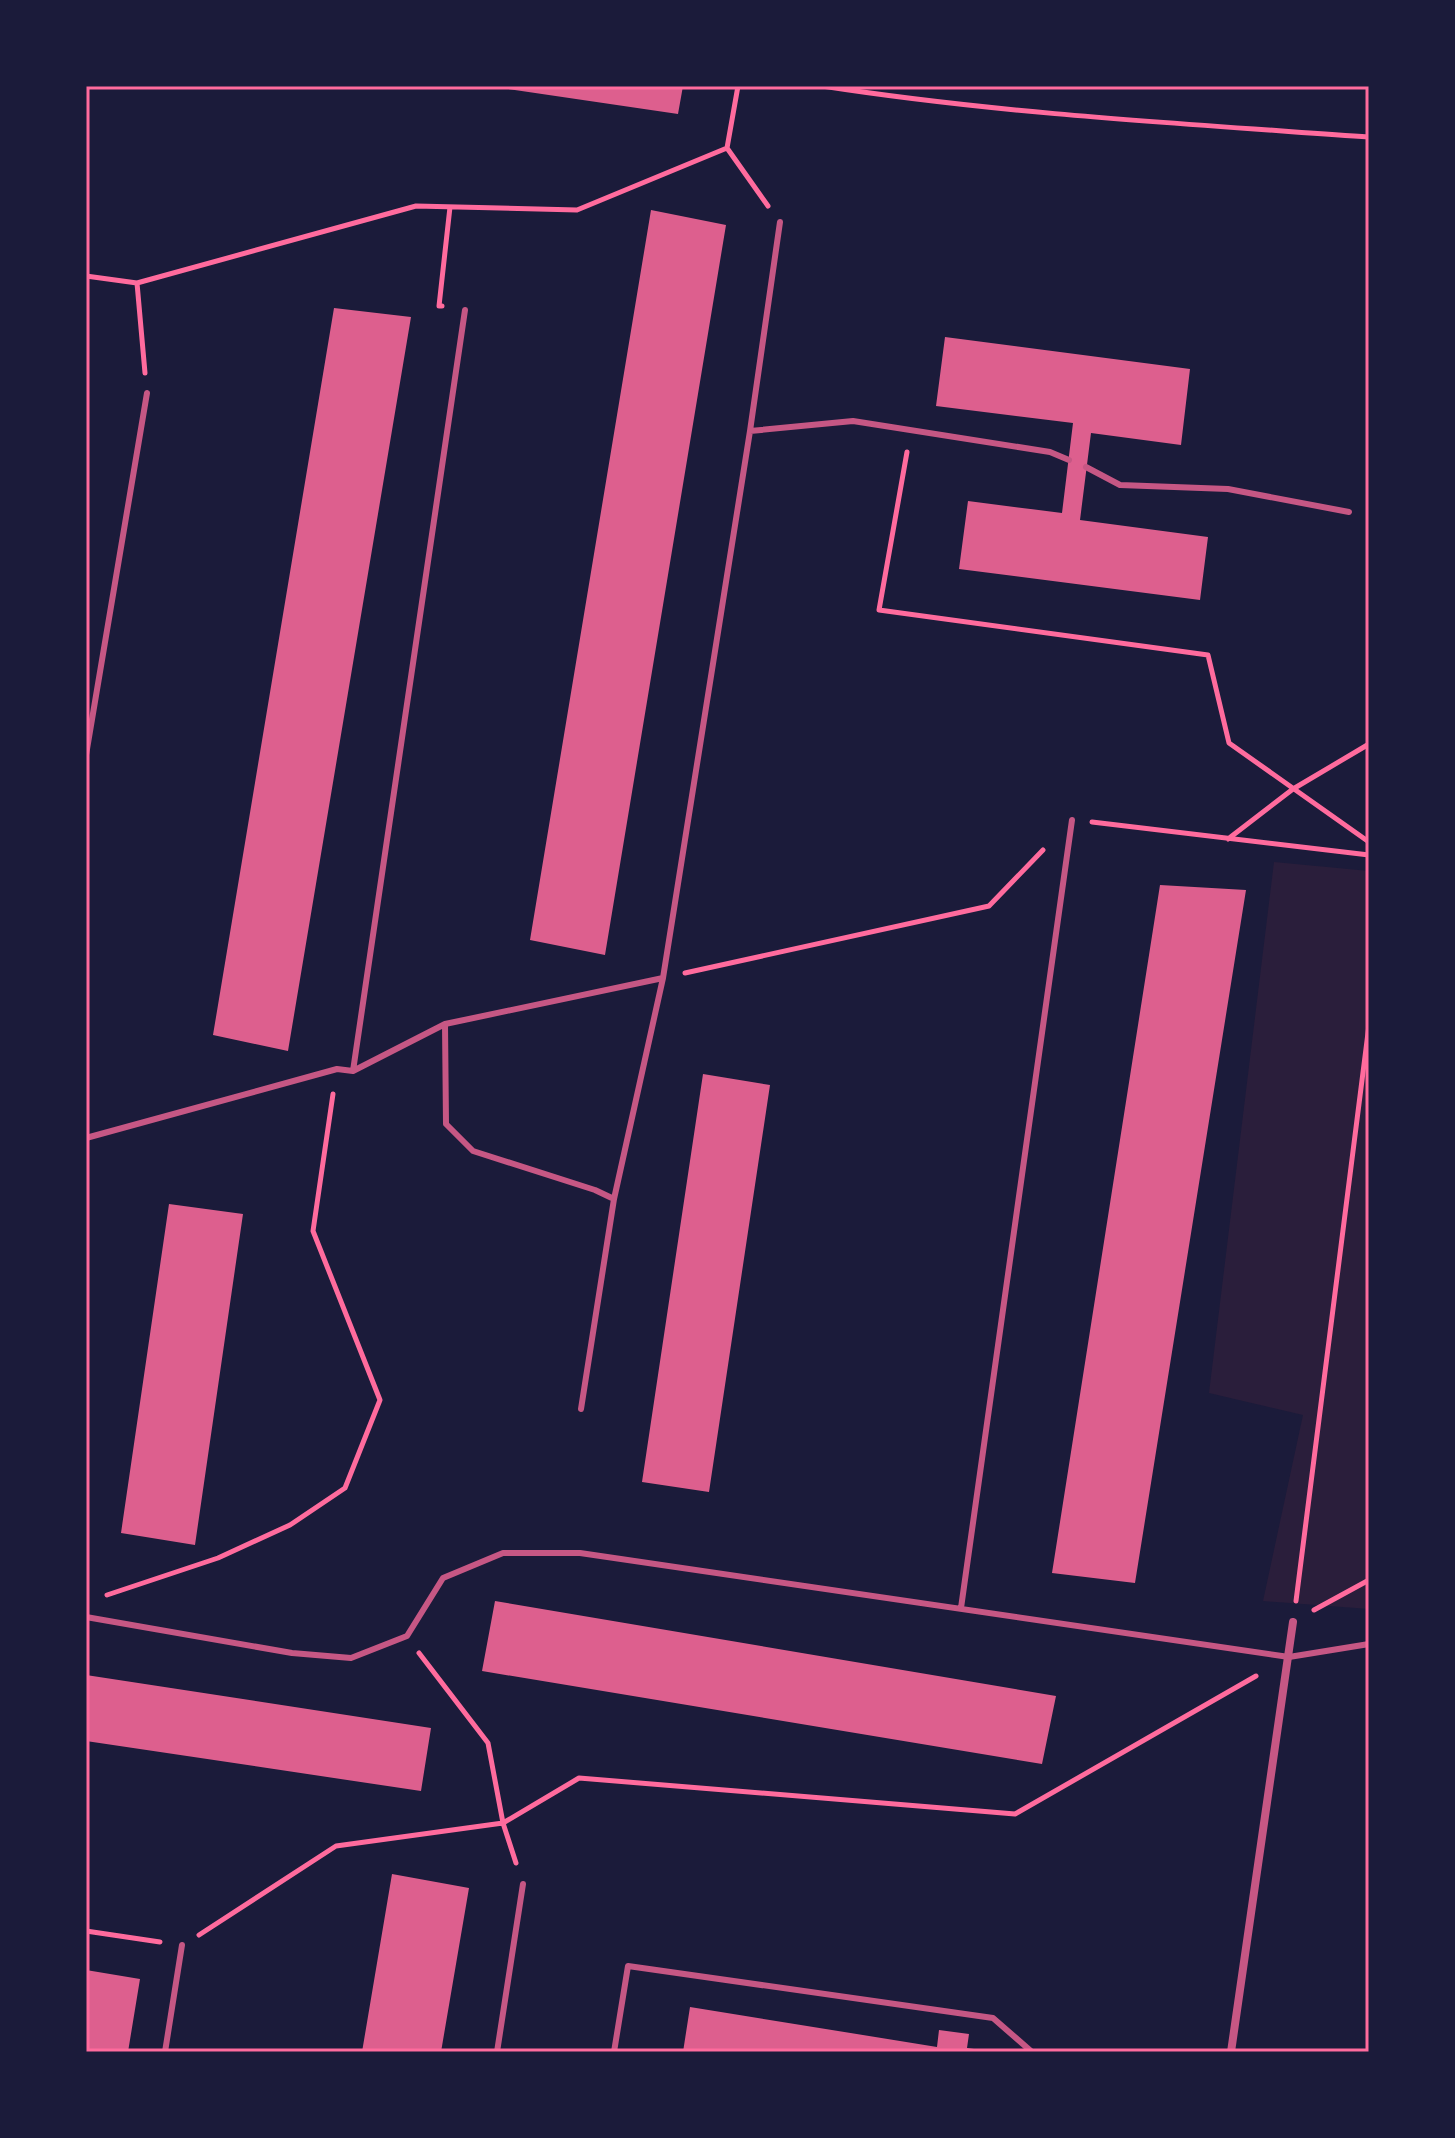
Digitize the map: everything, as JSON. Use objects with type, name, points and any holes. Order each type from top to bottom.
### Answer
[{"type":"street","points":[[1231,2052],[1293,1622]]},
{"type":"lane","points":[[581,1409],[614,1199],[663,978],[780,222]]},
{"type":"lane","points":[[353,1071],[465,310]]},
{"type":"lane","points":[[86,755],[147,393]]},
{"type":"lane","points":[[750,431],[853,421],[1050,452],[1069,460]]},
{"type":"lane","points":[[1086,467],[1120,485],[1228,489],[1349,512]]},
{"type":"lane","points":[[961,1608],[1072,820]]},
{"type":"lane","points":[[86,1138],[337,1069],[353,1071],[445,1024],[663,978]]},
{"type":"lane","points":[[445,1024],[446,1124],[473,1151],[614,1199]]},
{"type":"lane","points":[[86,1617],[292,1653],[351,1658],[407,1636],[443,1578],[503,1553],[580,1553],[1289,1657],[1369,1644]]},
{"type":"lane","points":[[497,2052],[523,1884]]},
{"type":"lane","points":[[165,2052],[182,1945]]},
{"type":"lane","points":[[614,2052],[628,1966],[993,2018],[1032,2052]]},
{"type":"path","points":[[738,86],[727,148],[780,222]]},
{"type":"path","points":[[822,86],[927,101],[1165,123],[1369,137]]},
{"type":"path","points":[[86,276],[137,283],[416,206],[577,210],[727,148]]},
{"type":"path","points":[[450,207],[439,306],[465,310]]},
{"type":"path","points":[[137,283],[147,393]]},
{"type":"path","points":[[911,431],[879,610],[1208,655],[1229,743],[1369,842]]},
{"type":"path","points":[[1228,839],[1293,789],[1369,744]]},
{"type":"path","points":[[663,978],[989,906],[1072,820],[1369,855]]},
{"type":"path","points":[[1293,1622],[1369,1025]]},
{"type":"path","points":[[96,1601],[218,1558],[290,1525],[345,1488],[380,1400],[313,1231],[337,1069]]},
{"type":"path","points":[[1293,1622],[1369,1580]]},
{"type":"path","points":[[407,1636],[488,1743],[503,1823],[523,1884]]},
{"type":"path","points":[[86,1931],[182,1945],[336,1846],[503,1823],[579,1778],[1015,1814],[1289,1657]]},
{"type":"shaded area","points":[[1274,862],[1369,871],[1369,1609],[1263,1601],[1303,1415],[1209,1393]]},
{"type":"building","points":[[502,86],[683,86],[678,114]]},
{"type":"building","points":[[651,210],[726,225],[605,955],[530,940]]},
{"type":"building","points":[[334,308],[411,317],[288,1051],[213,1035]]},
{"type":"building","points":[[945,337],[1190,369],[1181,445],[1091,433],[1080,520],[1208,537],[1200,600],[959,569],[968,501],[1062,513],[1073,423],[936,406]]},
{"type":"building","points":[[1160,885],[1246,890],[1135,1583],[1052,1573]]},
{"type":"building","points":[[703,1074],[770,1085],[709,1492],[642,1482]]},
{"type":"building","points":[[169,1204],[243,1214],[195,1545],[121,1533]]},
{"type":"building","points":[[495,1601],[1056,1696],[1042,1764],[482,1671]]},
{"type":"building","points":[[86,1675],[431,1728],[421,1791],[86,1741]]},
{"type":"building","points":[[392,1874],[469,1888],[441,2052],[362,2052]]},
{"type":"building","points":[[86,1970],[140,1979],[128,2052],[86,2052]]},
{"type":"building","points":[[690,2007],[937,2047],[939,2030],[969,2034],[967,2048],[981,2052],[683,2052]]}]
